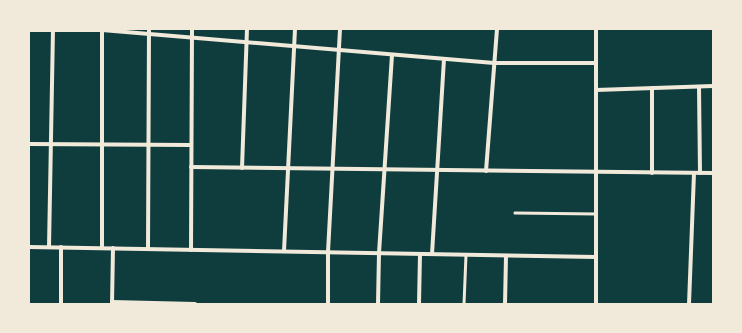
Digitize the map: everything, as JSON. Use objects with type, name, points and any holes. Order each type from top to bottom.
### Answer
[{"type":"street","points":[[48,247],[53,29]]},
{"type":"street","points":[[148,249],[149,29]]},
{"type":"street","points":[[191,250],[192,29]]},
{"type":"street","points":[[242,168],[247,29]]},
{"type":"street","points":[[284,251],[294,29]]},
{"type":"street","points":[[328,304],[328,252],[340,29]]},
{"type":"street","points":[[486,171],[497,29]]},
{"type":"street","points":[[596,29],[596,304]]},
{"type":"street","points":[[29,30],[102,30],[494,63],[596,63]]},
{"type":"street","points":[[102,30],[102,248]]},
{"type":"street","points":[[378,304],[379,253],[392,55]]},
{"type":"street","points":[[432,254],[444,59]]},
{"type":"street","points":[[596,90],[713,86]]},
{"type":"street","points":[[699,87],[700,173]]},
{"type":"street","points":[[652,88],[652,173]]},
{"type":"street","points":[[29,144],[191,145]]},
{"type":"street","points":[[191,167],[713,173]]},
{"type":"street","points":[[689,304],[694,173]]},
{"type":"street","points":[[29,247],[596,257]]},
{"type":"street","points":[[61,247],[61,304]]},
{"type":"street","points":[[113,248],[112,303],[195,304]]},
{"type":"street","points":[[419,304],[420,254]]},
{"type":"street","points":[[505,304],[506,256]]},
{"type":"lane","points":[[515,214],[596,214]]},
{"type":"lane","points":[[464,304],[466,255]]}]
